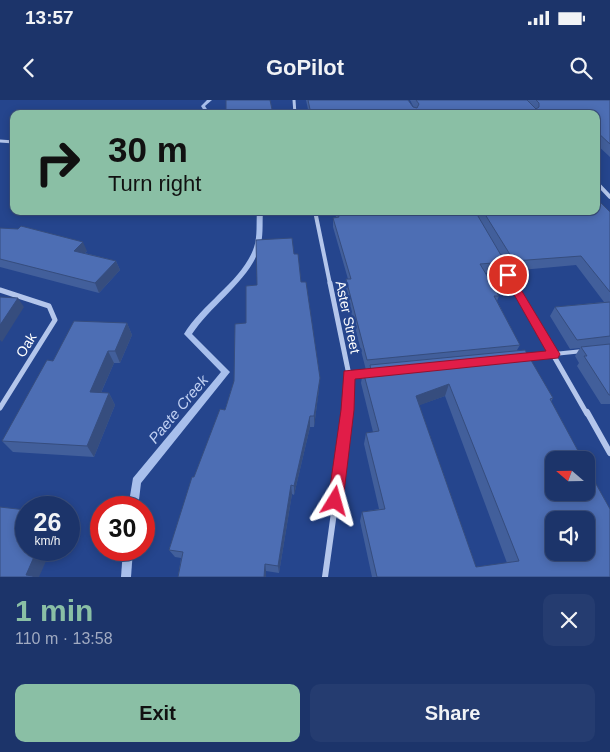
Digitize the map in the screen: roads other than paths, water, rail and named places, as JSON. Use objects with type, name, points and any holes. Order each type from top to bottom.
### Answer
[{"type":"street","points":[[600,186],[610,197]]},
{"type":"street","name":"Aster Street","points":[[316,215],[349,375],[348,410],[325,577]]},
{"type":"street","points":[[495,253],[610,453]]},
{"type":"street","name":"Oak","points":[[0,290],[50,306],[55,320],[0,408]]},
{"type":"lane","points":[[515,358],[591,350]]},
{"type":"lane","points":[[349,375],[368,373]]},
{"type":"waterway","name":"Paete Creek","points":[[206,110],[203,106],[210,100]]},
{"type":"waterway","name":"Paete Creek","points":[[134,496],[136,481],[226,372],[188,334],[195,323],[244,271],[251,260],[258,241],[260,215]]},
{"type":"waterway","name":"Paete Creek","points":[[126,577],[127,561]]}]
